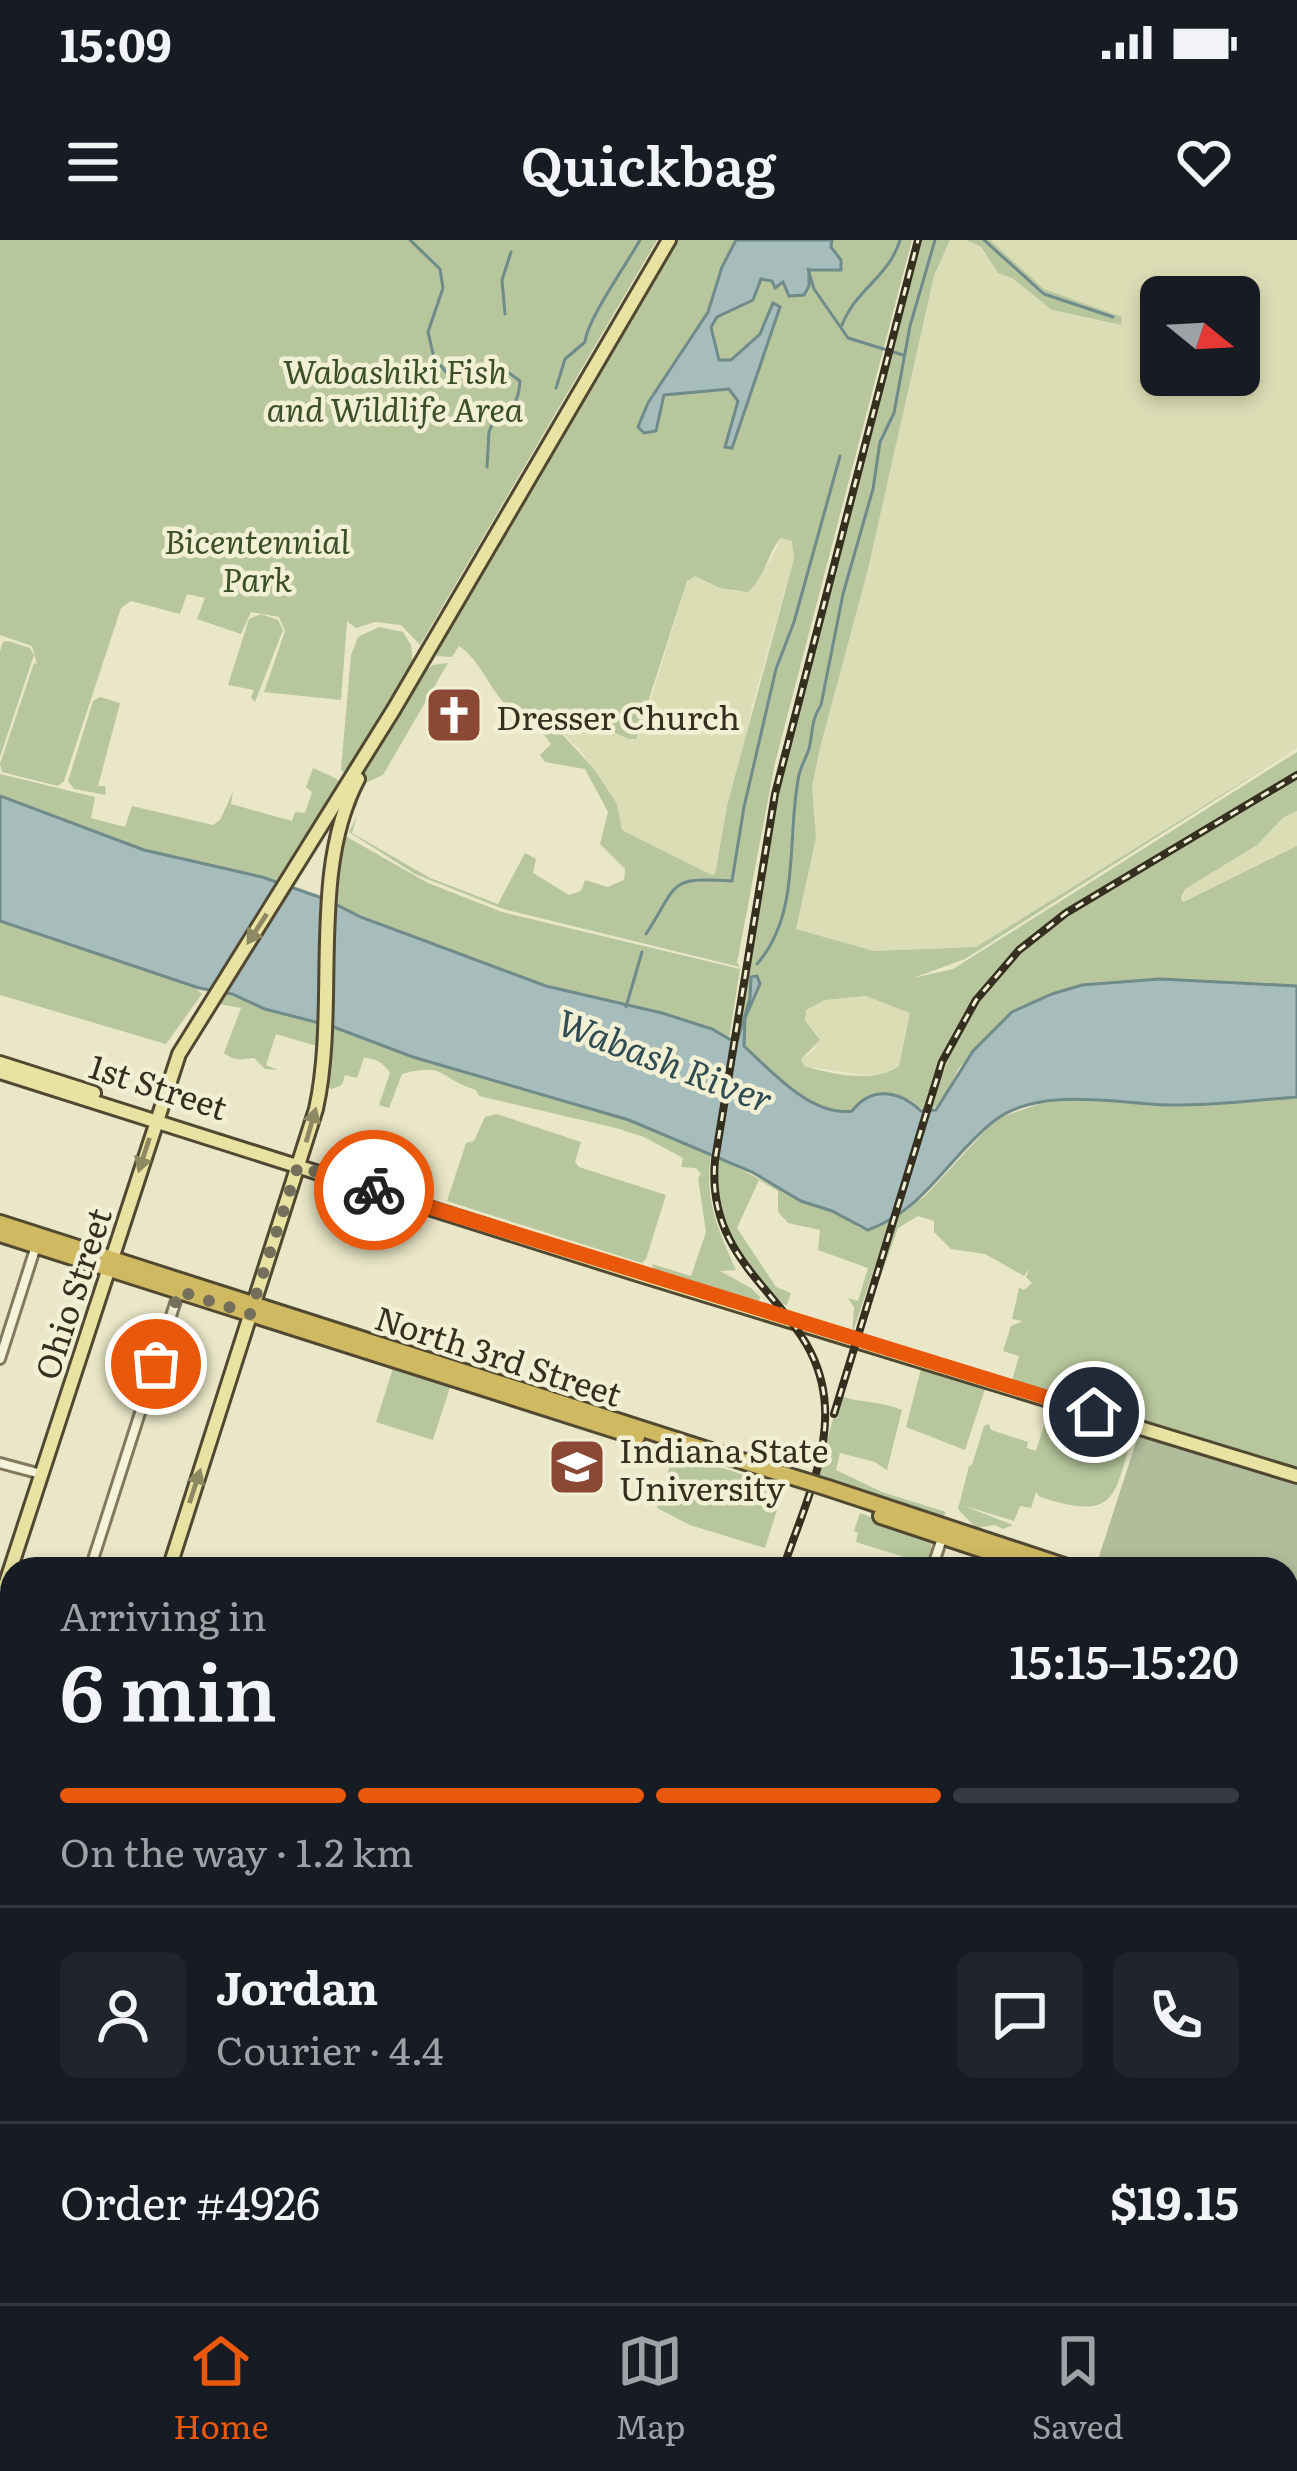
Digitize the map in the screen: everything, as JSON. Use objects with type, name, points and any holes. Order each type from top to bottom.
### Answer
[{"type":"highway","points":[[0,1223],[38,1241]]},
{"type":"highway","points":[[0,1234],[38,1241]]},
{"type":"highway","name":"North 3rd Street","points":[[38,1241],[826,1492],[1008,1557]]},
{"type":"highway","name":"North 3rd Street","points":[[944,1533],[1030,1557]]},
{"type":"main road","points":[[173,1557],[320,1089],[333,860],[350,795],[394,709],[669,240]]},
{"type":"main road","name":"Ohio Street","points":[[14,1557],[178,1054],[394,709]]},
{"type":"main road","name":"1st Street","points":[[0,1068],[1297,1476]]},
{"type":"street","points":[[0,1359],[38,1241]]},
{"type":"street","points":[[94,1557],[181,1286]]},
{"type":"street","points":[[0,1463],[41,1474]]},
{"type":"street","points":[[936,1557],[944,1533]]},
{"type":"green space","name":"Wabashiki Fish and Wildlife Area","points":[[0,240],[657,240],[420,645],[401,625],[375,622],[356,628],[347,621],[341,700],[264,692],[285,631],[279,617],[251,612],[241,634],[197,619],[205,598],[187,594],[180,614],[131,601],[121,608],[64,781],[58,786],[2,772],[0,764],[37,664],[32,646],[0,635]]},
{"type":"green space","points":[[676,240],[912,240],[775,763],[737,963],[740,967],[503,909],[415,874],[349,832],[357,816],[352,833],[430,878],[498,904],[525,853],[536,859],[533,873],[569,895],[581,891],[585,880],[608,887],[624,880],[625,869],[600,844],[608,812],[585,769],[545,762],[540,755],[551,744],[547,738],[507,706],[466,652],[459,646],[452,657],[437,656],[435,650]],"holes":[[[781,538],[792,541],[794,559],[712,875],[622,830],[617,804],[550,715],[570,713],[636,739],[687,581],[695,576],[720,588],[748,592]]]},
{"type":"green space","points":[[920,240],[950,240],[934,276],[868,569],[820,748],[812,787],[816,838],[796,929],[874,951],[976,947],[1297,748],[965,959],[913,978],[953,969],[1297,752],[1297,773],[1073,907],[1009,958],[960,1023],[925,1111],[909,1099],[857,1104],[852,1111],[837,1111],[808,1100],[744,1046],[745,1018],[756,996],[750,998],[736,1040],[786,749]],"holes":[[[866,996],[910,1013],[899,1066],[878,1075],[853,1076],[804,1066],[801,1059],[820,1040],[805,1020],[806,1010],[825,1000]]]},
{"type":"green space","points":[[950,240],[966,240],[980,247],[998,273],[1058,312],[1120,325],[1122,317],[1044,289],[990,240],[1297,240],[1297,748],[976,947],[874,951],[796,929],[816,838],[812,787],[868,568],[934,276]]},
{"type":"green space","points":[[966,240],[990,240],[1044,289],[1122,317],[1121,325],[1052,310],[1012,278],[998,273],[981,247]]},
{"type":"green space","points":[[781,538],[793,541],[794,559],[752,706],[712,875],[622,830],[617,804],[550,715],[570,713],[633,740],[645,719],[687,581],[702,577],[737,592],[771,560]]},
{"type":"green space","points":[[261,614],[278,620],[283,630],[255,702],[254,690],[228,685],[249,619]]},
{"type":"green space","points":[[379,627],[403,632],[411,645],[413,666],[345,774],[341,770],[351,655],[358,637]]},
{"type":"green space","points":[[8,641],[30,648],[34,655],[0,757],[0,651]]},
{"type":"green space","points":[[448,663],[383,775],[361,785],[422,673]]},
{"type":"green space","points":[[100,697],[120,703],[98,786],[105,786],[106,795],[74,789],[68,781],[93,701]]},
{"type":"green space","points":[[313,768],[337,779],[341,787],[281,884],[144,850],[0,796],[0,774],[95,797],[91,818],[125,827],[132,806],[213,825],[233,792],[231,804],[292,821],[295,812],[305,813]]},
{"type":"green space","points":[[1297,778],[1297,811],[1284,817],[1257,845],[1185,889],[1181,898],[1183,902],[1297,846],[1297,986],[1160,979],[1082,985],[1052,994],[1012,1012],[959,1068],[940,1105],[928,1111],[964,1021],[999,973],[1024,949],[1094,898]]},
{"type":"green space","points":[[355,797],[358,803],[344,828],[345,836],[428,883],[502,912],[740,969],[729,1039],[662,1013],[546,986],[335,905],[339,841]]},
{"type":"green space","points":[[1297,811],[1297,846],[1182,902],[1185,889]]},
{"type":"green space","points":[[0,921],[190,983],[202,994],[166,1044],[0,995]]},
{"type":"green space","points":[[221,992],[321,1025],[320,1047],[276,1034],[266,1065],[278,1070],[265,1069],[254,1058],[228,1056],[224,1053],[241,1008],[214,1003]]},
{"type":"green space","points":[[866,996],[910,1013],[899,1066],[887,1074],[865,1075],[804,1066],[801,1059],[815,1049],[817,1034],[805,1020],[806,1010],[825,1000]]},
{"type":"green space","points":[[329,1026],[413,1057],[629,1120],[711,1154],[711,1200],[736,1270],[720,1271],[751,1288],[760,1297],[758,1305],[654,1271],[652,1264],[691,1276],[706,1232],[701,1174],[696,1168],[681,1167],[683,1158],[616,1128],[479,1096],[476,1090],[435,1071],[402,1074],[389,1108],[379,1105],[390,1073],[375,1060],[364,1058],[357,1078],[345,1075],[342,1085],[326,1087]]},
{"type":"green space","points":[[1086,1097],[1173,1105],[1297,1097],[1297,1473],[1011,1384],[1019,1356],[1003,1351],[1011,1326],[1023,1321],[1012,1319],[1019,1288],[1024,1290],[1032,1283],[1026,1277],[1030,1268],[1024,1276],[985,1254],[951,1249],[934,1232],[934,1221],[918,1216],[898,1228],[859,1337],[894,1218],[925,1196],[996,1119],[1039,1104]]},
{"type":"green space","points":[[497,1114],[581,1142],[575,1162],[579,1167],[666,1195],[642,1263],[447,1201],[466,1143],[474,1141],[485,1117]]},
{"type":"green space","points":[[717,1157],[801,1201],[847,1217],[859,1228],[872,1229],[890,1220],[852,1335],[854,1307],[848,1298],[858,1301],[868,1268],[818,1250],[820,1230],[788,1223],[778,1212],[778,1191],[759,1180],[737,1228],[776,1287],[791,1293],[787,1305],[783,1304],[732,1238],[719,1200]]},
{"type":"green space","points":[[394,1365],[451,1384],[433,1440],[376,1422]]},
{"type":"green space","points":[[922,1365],[982,1384],[985,1389],[965,1450],[906,1427]]},
{"type":"green space","points":[[840,1396],[902,1410],[887,1470],[840,1453],[836,1470],[882,1492],[946,1512],[943,1518],[815,1479]]},
{"type":"green space","points":[[1055,1406],[1134,1431],[1109,1498],[1085,1507],[1040,1497],[1036,1492],[1031,1508],[1020,1506],[1014,1521],[962,1505],[1013,1525],[976,1528],[958,1509],[984,1426],[1028,1442],[1027,1448],[1036,1451],[1049,1409]]},
{"type":"green space","points":[[1139,1433],[1297,1478],[1297,1557],[1099,1557]]},
{"type":"green space","points":[[674,1452],[784,1488],[765,1548],[690,1525],[657,1508]]},
{"type":"green space","points":[[860,1513],[932,1540],[930,1557],[904,1557],[856,1542]]},
{"type":"water","points":[[736,240],[832,240],[841,270],[809,270],[804,295],[789,296],[783,282],[775,288],[772,281],[761,279],[753,300],[717,317],[711,327],[719,360],[731,360],[760,334],[773,303],[780,307],[732,448],[725,447],[738,401],[729,389],[664,395],[656,431],[644,433],[638,427],[648,403],[708,312]]},
{"type":"water","name":"Wabash River","points":[[0,796],[144,850],[262,877],[546,986],[662,1013],[729,1039],[738,1039],[751,977],[757,976],[760,984],[745,1018],[744,1046],[808,1100],[837,1111],[852,1111],[877,1094],[895,1095],[921,1111],[936,1110],[973,1051],[1012,1012],[1082,985],[1160,979],[1297,986],[1297,1097],[1183,1105],[1078,1099],[1033,1103],[994,1121],[906,1209],[868,1230],[801,1201],[752,1172],[629,1120],[413,1057],[331,1026],[265,1009],[232,994],[199,988],[0,921]]},
{"type":"waterway","points":[[410,240],[440,269],[443,288],[428,332],[434,358],[447,373],[468,377],[505,370],[520,381],[513,404],[494,419],[489,432],[487,467]]},
{"type":"waterway","points":[[556,388],[565,359],[585,342],[640,240]]},
{"type":"waterway","points":[[842,325],[888,264],[900,240]]},
{"type":"waterway","points":[[757,964],[771,944],[787,898],[799,775],[821,705],[880,442],[894,413],[910,326],[935,240]]},
{"type":"waterway","points":[[984,240],[1044,294],[1113,317]]},
{"type":"waterway","points":[[505,314],[502,280],[511,252]]},
{"type":"waterway","points":[[808,269],[814,289],[848,338],[903,355]]},
{"type":"waterway","points":[[646,934],[677,887],[696,880],[732,881],[776,669],[794,622],[840,456]]},
{"type":"waterway","name":"Wabash River","points":[[626,1007],[642,952]]},
{"type":"railway","points":[[787,1557],[817,1469],[825,1407],[818,1371],[804,1340],[727,1234],[716,1200],[715,1160],[775,794],[918,240]]},
{"type":"railway","points":[[834,1414],[942,1062],[976,1000],[1019,950],[1066,913],[1297,775]]},
{"type":"way so far","points":[[156,1364],[179,1291],[250,1314],[298,1166],[374,1190]]},
{"type":"place","name":"Dresser Church","points":[[454,715]]},
{"type":"place","name":"Indiana State University","points":[[577,1467]]},
{"type":"route","points":[[374,1190],[1094,1412]]},
{"type":"park label","name":"Bicentennial Park","points":[[257,558]]}]
